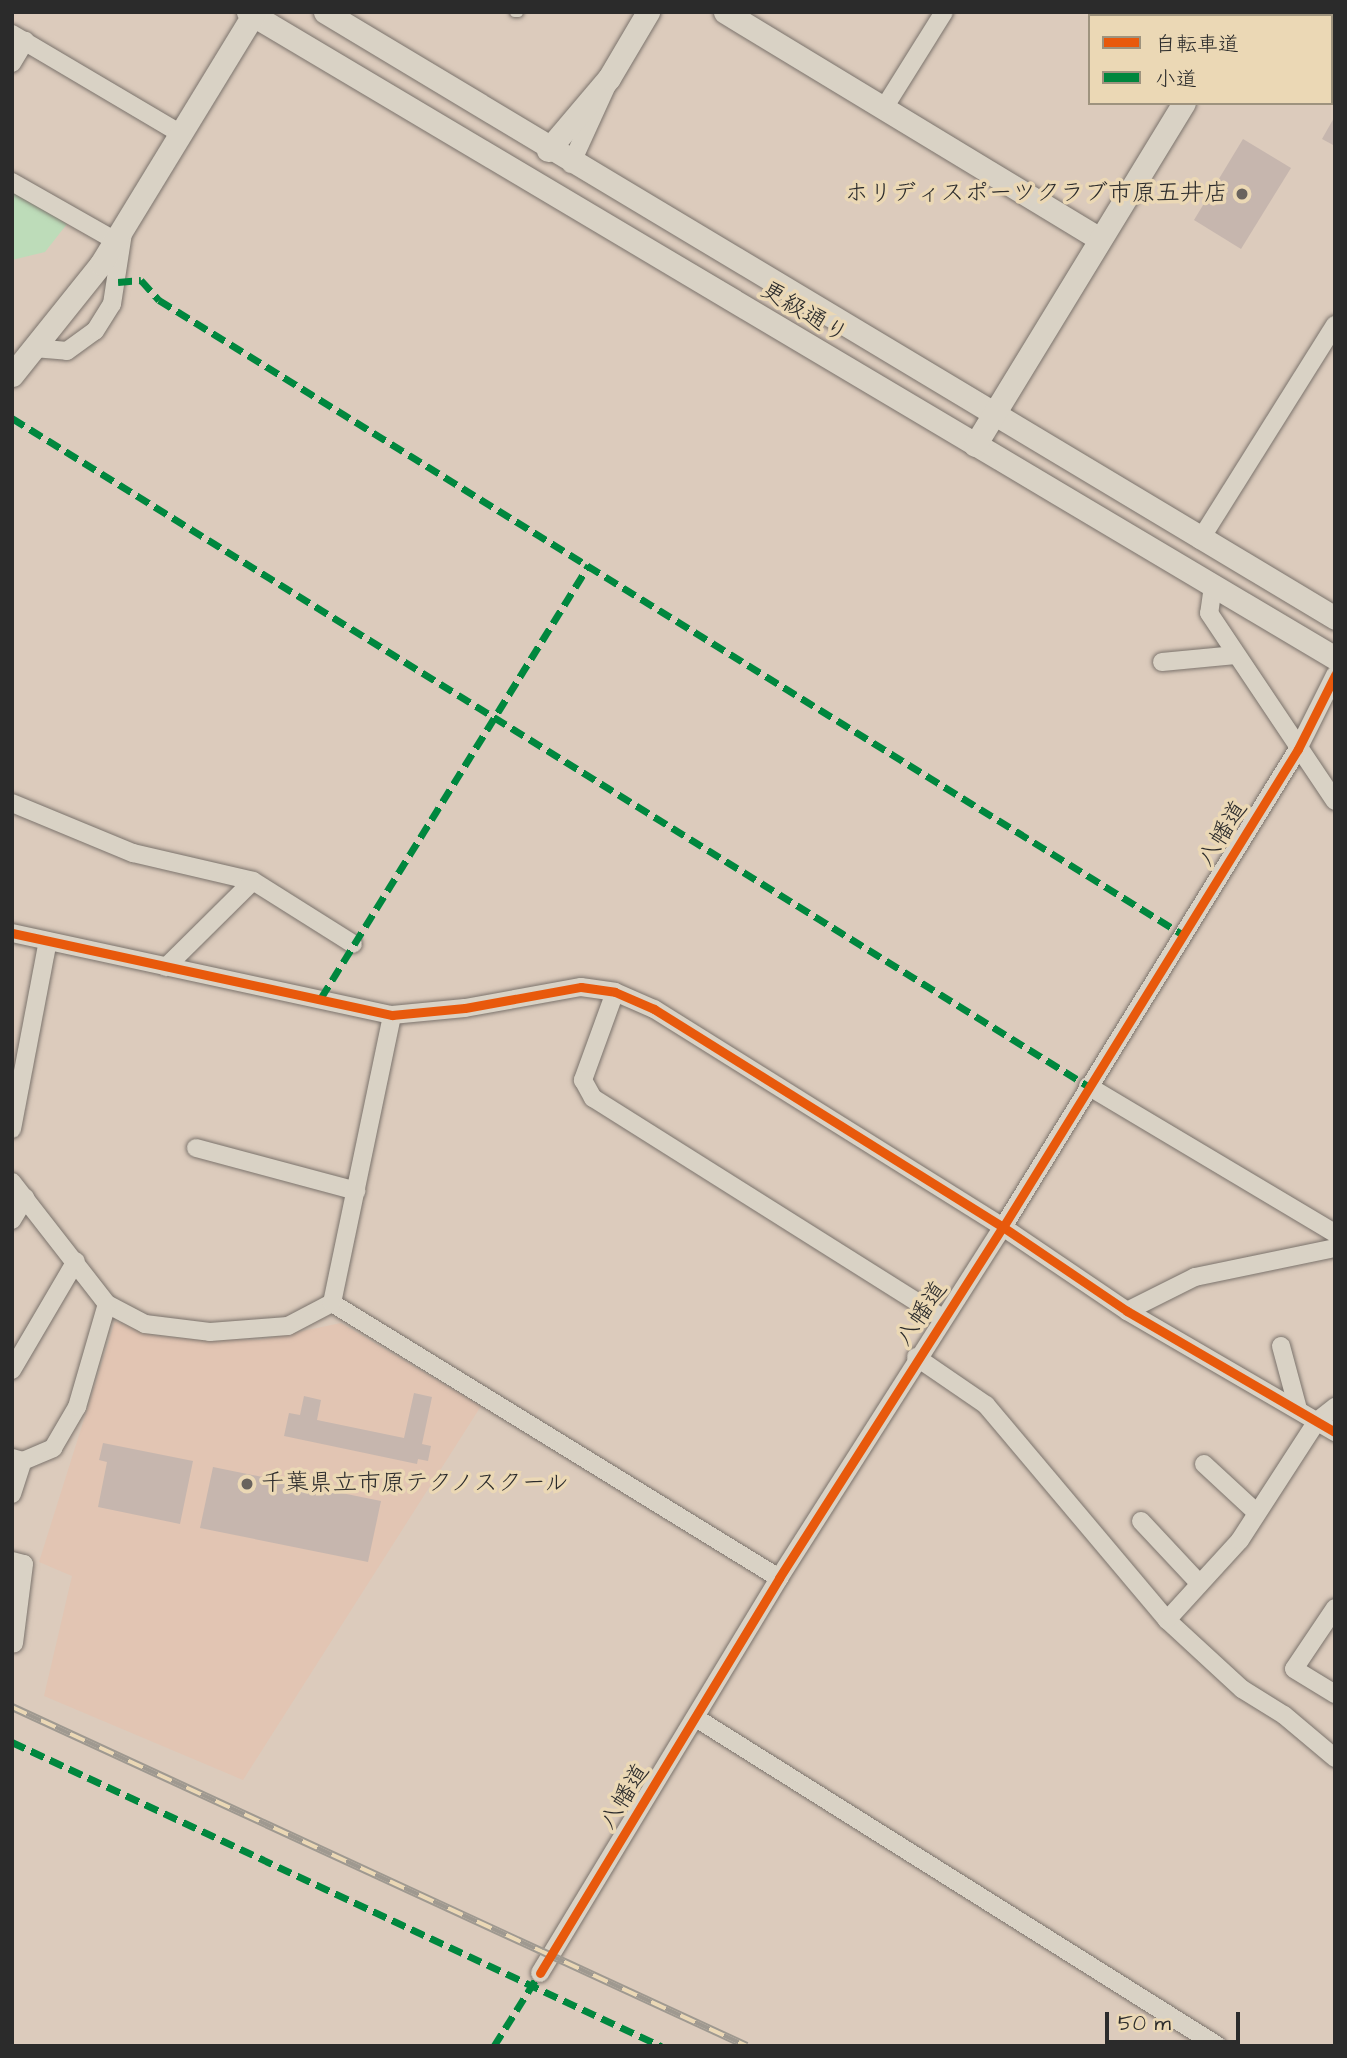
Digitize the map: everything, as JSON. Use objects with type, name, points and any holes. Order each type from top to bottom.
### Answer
[{"type":"street","name":"更級通り","points":[[325,12],[571,164],[1335,618]]},
{"type":"street","points":[[571,164],[609,78],[648,12]]},
{"type":"street","points":[[725,12],[1098,238]]},
{"type":"street","points":[[884,108],[944,12]]},
{"type":"street","name":"更級通り","points":[[252,13],[1335,658]]},
{"type":"street","points":[[12,375],[85,286],[120,236],[252,13]]},
{"type":"street","points":[[12,63],[18,37],[181,134]]},
{"type":"street","points":[[548,150],[609,78]]},
{"type":"street","points":[[975,445],[1098,238],[1183,105]]},
{"type":"street","points":[[12,182],[120,236]]},
{"type":"street","points":[[34,348],[66,351],[95,331],[112,304],[118,282],[120,236]]},
{"type":"street","points":[[85,286],[118,282]]},
{"type":"street","points":[[85,286],[112,304]]},
{"type":"street","points":[[1200,540],[1335,325]]},
{"type":"street","points":[[1213,586],[1209,613],[1335,801]]},
{"type":"street","points":[[1162,662],[1236,655]]},
{"type":"street","name":"八幡道","points":[[540,1973],[779,1578],[916,1357],[1003,1227],[1298,749],[1335,675]]},
{"type":"street","points":[[12,803],[134,852],[253,881],[353,944]]},
{"type":"street","points":[[166,967],[253,881]]},
{"type":"street","points":[[12,933],[392,1015],[465,1008],[580,987],[615,992],[654,1009],[1003,1227],[1127,1311],[1335,1432]]},
{"type":"street","points":[[12,1129],[48,941]]},
{"type":"street","points":[[615,992],[583,1080],[593,1098],[942,1318]]},
{"type":"street","points":[[332,1303],[392,1015]]},
{"type":"street","points":[[1088,1086],[1335,1233]]},
{"type":"street","points":[[197,1149],[356,1191]]},
{"type":"street","points":[[12,1182],[107,1304],[145,1324],[210,1332],[288,1326],[332,1303]]},
{"type":"street","points":[[12,1220],[25,1198]]},
{"type":"street","points":[[1127,1311],[1195,1277],[1335,1248]]},
{"type":"street","points":[[12,1370],[76,1261]]},
{"type":"street","points":[[332,1303],[779,1578]]},
{"type":"street","points":[[12,1494],[18,1460],[53,1448],[77,1407],[107,1304]]},
{"type":"street","points":[[1281,1346],[1298,1409]]},
{"type":"street","points":[[916,1357],[986,1405],[1167,1620],[1242,1689],[1284,1715],[1335,1758]]},
{"type":"street","points":[[1167,1620],[1198,1582],[1240,1539],[1317,1421],[1335,1407]]},
{"type":"street","points":[[1204,1464],[1256,1513]]},
{"type":"street","points":[[1141,1521],[1198,1582]]},
{"type":"street","points":[[12,1561],[24,1564],[14,1643]]},
{"type":"street","points":[[1335,1610],[1294,1669],[1335,1694]]},
{"type":"street","points":[[696,1718],[1218,2046]]},
{"type":"shaded area","name":"千葉県立市原テクノスクール","points":[[115,1321],[152,1335],[259,1340],[341,1323],[481,1406],[243,1780],[44,1696],[72,1576],[39,1562]]},
{"type":"green space","points":[[12,187],[67,224],[45,252],[12,260]]},
{"type":"building","points":[[1335,116],[1335,146],[1322,139]]},
{"type":"building","name":"ホリディスポーツクラブ市原五井店","points":[[1243,139],[1291,168],[1241,249],[1194,220]]},
{"type":"building","points":[[414,1393],[432,1397],[422,1444],[431,1446],[428,1461],[418,1459],[417,1464],[284,1436],[289,1413],[300,1415],[304,1396],[321,1400],[317,1420],[404,1438]]},
{"type":"building","points":[[103,1443],[193,1461],[180,1524],[98,1507],[107,1462],[99,1460]]},
{"type":"building","points":[[213,1467],[381,1501],[368,1562],[200,1528]]},
{"type":"railway","points":[[12,1707],[747,2046]]},
{"type":"marked path","points":[[118,282],[141,280],[159,300],[1182,934]]},
{"type":"marked path","points":[[12,418],[1088,1086]]},
{"type":"marked path","points":[[321,998],[589,565]]},
{"type":"marked path","points":[[12,1742],[661,2046]]},
{"type":"marked path","points":[[494,2046],[536,1979]]},
{"type":"cycle path","points":[[540,1973],[779,1578],[1003,1227],[1298,749],[1335,675]]},
{"type":"cycle path","points":[[12,933],[392,1015],[465,1008],[581,987],[615,992],[654,1009],[1003,1227],[1127,1311],[1335,1432]]},
{"type":"place","name":"ホリディスポーツクラブ市原五井店","points":[[1242,194]]},
{"type":"place","name":"千葉県立市原テクノスクール","points":[[247,1484]]}]
